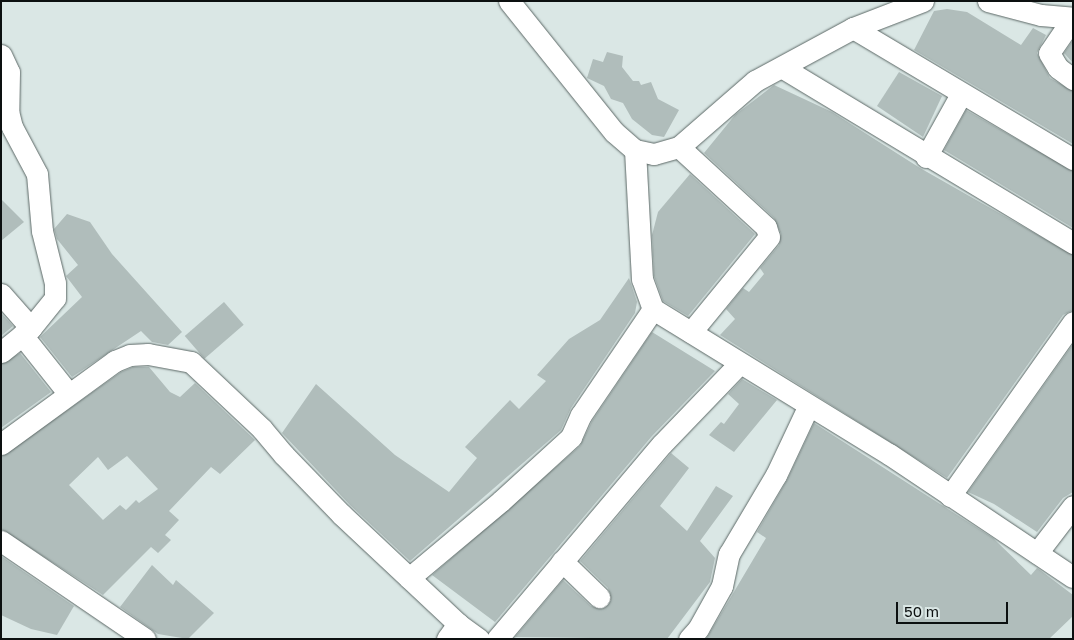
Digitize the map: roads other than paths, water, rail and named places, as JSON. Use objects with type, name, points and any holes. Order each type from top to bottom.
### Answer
[{"type":"street","points":[[509,1],[614,132],[635,150],[654,154],[679,147],[743,90],[853,28],[923,1]]},
{"type":"street","points":[[988,1],[1041,15],[1073,18],[1049,53],[1058,68],[1073,79]]},
{"type":"street","points":[[853,28],[1073,159]]},
{"type":"street","points":[[1,55],[8,72],[8,111],[12,127],[37,174],[42,231],[55,283],[55,298],[26,332],[1,352]]},
{"type":"street","points":[[782,68],[926,157],[1073,244]]},
{"type":"street","points":[[926,157],[961,94]]},
{"type":"street","points":[[679,147],[766,227],[769,236],[691,332]]},
{"type":"street","points":[[635,150],[642,279],[653,309],[808,407],[889,454],[1073,577]]},
{"type":"street","points":[[1,294],[69,394]]},
{"type":"street","points":[[409,578],[501,501],[570,437],[581,415],[653,309]]},
{"type":"street","points":[[950,496],[1073,322]]},
{"type":"street","points":[[1,444],[115,362],[130,355],[165,356],[191,362],[257,423],[284,455],[409,578],[452,632],[479,639]]},
{"type":"street","points":[[497,639],[662,444],[740,363]]},
{"type":"street","points":[[689,639],[698,629],[722,586],[729,554],[776,475],[808,407]]},
{"type":"street","points":[[1037,553],[1073,506]]},
{"type":"street","points":[[1,541],[145,639]]},
{"type":"street","points":[[562,561],[599,597]]}]
